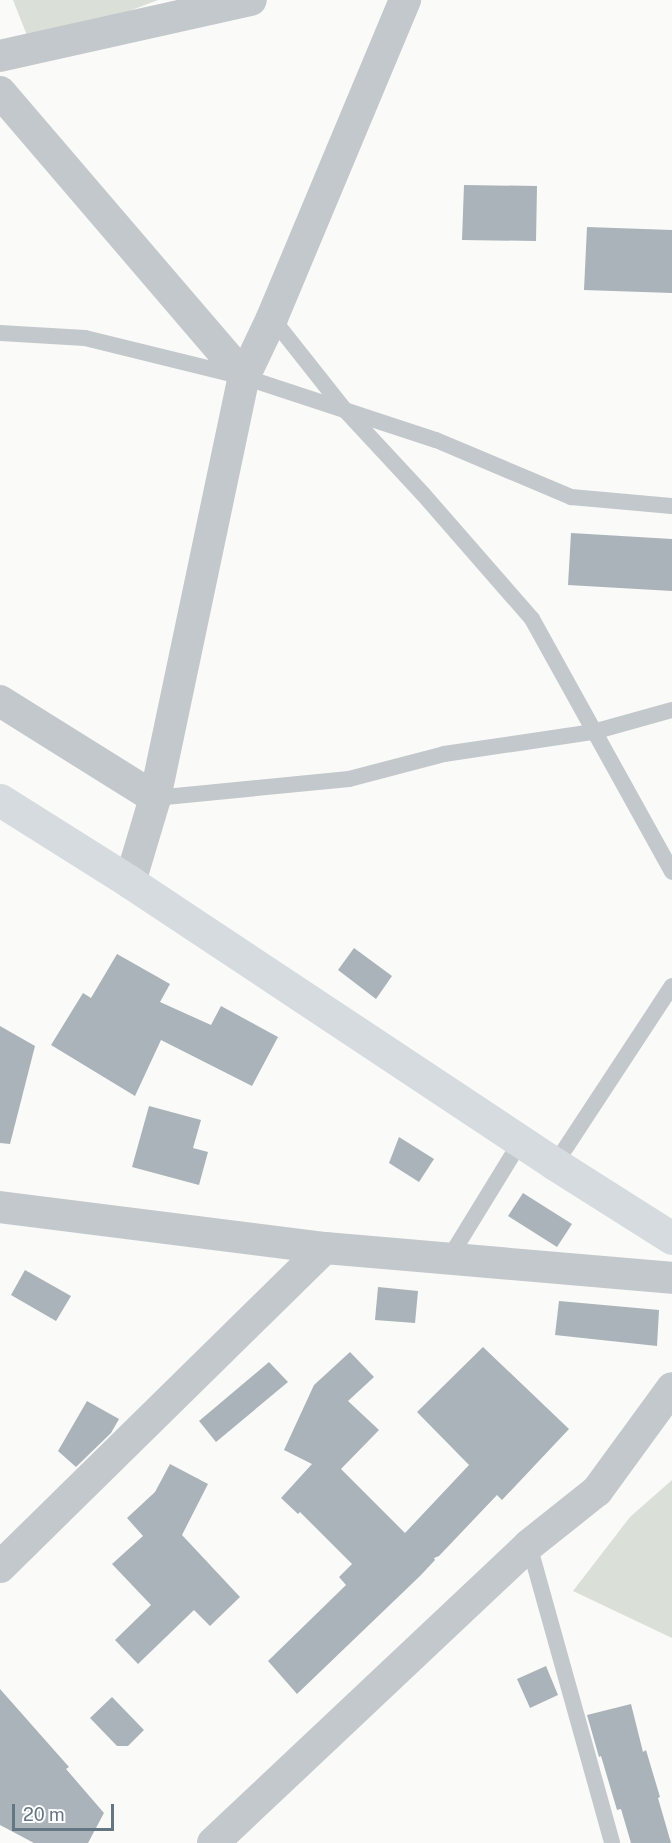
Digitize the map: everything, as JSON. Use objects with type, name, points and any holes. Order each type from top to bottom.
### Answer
[{"type":"main road","points":[[0,800],[130,882],[555,1164],[672,1238]]},
{"type":"street","points":[[0,56],[251,0]]},
{"type":"street","points":[[130,882],[155,798],[244,377],[272,318],[405,0]]},
{"type":"street","points":[[0,92],[244,377]]},
{"type":"street","points":[[0,701],[155,798]]},
{"type":"street","points":[[0,1207],[325,1248],[672,1278]]},
{"type":"street","points":[[0,1567],[325,1248]]},
{"type":"street","points":[[213,1843],[529,1545],[597,1491],[672,1388]]},
{"type":"lane","points":[[272,318],[344,410],[423,494],[532,619],[672,872]]},
{"type":"lane","points":[[0,333],[85,338],[244,377],[436,440],[571,497],[672,506]]},
{"type":"lane","points":[[155,798],[349,778],[444,754],[593,732],[672,710]]},
{"type":"lane","points":[[555,1164],[672,986]]},
{"type":"lane","points":[[448,1260],[522,1142]]},
{"type":"lane","points":[[529,1545],[612,1843]]},
{"type":"shaded area","points":[[13,0],[158,0],[32,48]]},
{"type":"shaded area","points":[[672,1480],[672,1638],[573,1591],[630,1517]]},
{"type":"building","points":[[464,185],[537,186],[536,241],[462,240]]},
{"type":"building","points":[[587,227],[672,230],[672,293],[584,290]]},
{"type":"building","points":[[571,533],[672,539],[672,591],[568,585]]},
{"type":"building","points":[[354,948],[392,976],[376,999],[338,970]]},
{"type":"building","points":[[117,954],[170,984],[160,1002],[211,1025],[221,1006],[278,1037],[252,1086],[161,1040],[135,1096],[51,1045],[83,993],[91,998]]},
{"type":"building","points":[[0,1026],[35,1046],[10,1144],[0,1143]]},
{"type":"building","points":[[149,1106],[201,1120],[193,1148],[208,1152],[199,1185],[132,1167]]},
{"type":"building","points":[[399,1137],[434,1159],[419,1182],[389,1163]]},
{"type":"building","points":[[523,1193],[572,1224],[557,1247],[508,1216]]},
{"type":"building","points":[[25,1270],[71,1296],[56,1321],[11,1295]]},
{"type":"building","points":[[378,1287],[418,1291],[415,1323],[375,1320]]},
{"type":"building","points":[[559,1301],[659,1310],[657,1346],[555,1335]]},
{"type":"building","points":[[483,1347],[569,1429],[502,1500],[497,1495],[439,1556],[434,1558],[435,1560],[420,1576],[297,1694],[268,1661],[346,1585],[339,1577],[352,1564],[300,1512],[298,1514],[281,1498],[312,1464],[284,1450],[314,1385],[350,1352],[374,1377],[348,1401],[379,1430],[341,1469],[405,1533],[469,1465],[417,1412]]},
{"type":"building","points":[[269,1362],[288,1382],[216,1442],[199,1421]]},
{"type":"building","points":[[87,1401],[119,1419],[111,1433],[76,1467],[58,1451]]},
{"type":"building","points":[[170,1464],[208,1484],[182,1535],[240,1597],[210,1626],[194,1610],[138,1664],[115,1640],[151,1605],[112,1564],[143,1536],[127,1518],[155,1492]]},
{"type":"building","points":[[546,1666],[558,1695],[530,1708],[517,1679]]},
{"type":"building","points":[[0,1689],[69,1767],[66,1769],[104,1813],[88,1843],[34,1843],[0,1825]]},
{"type":"building","points":[[112,1697],[144,1730],[128,1746],[117,1746],[90,1718]]},
{"type":"building","points":[[631,1704],[643,1752],[646,1750],[660,1797],[658,1798],[671,1843],[631,1843],[621,1809],[617,1810],[601,1756],[599,1757],[587,1715]]}]
